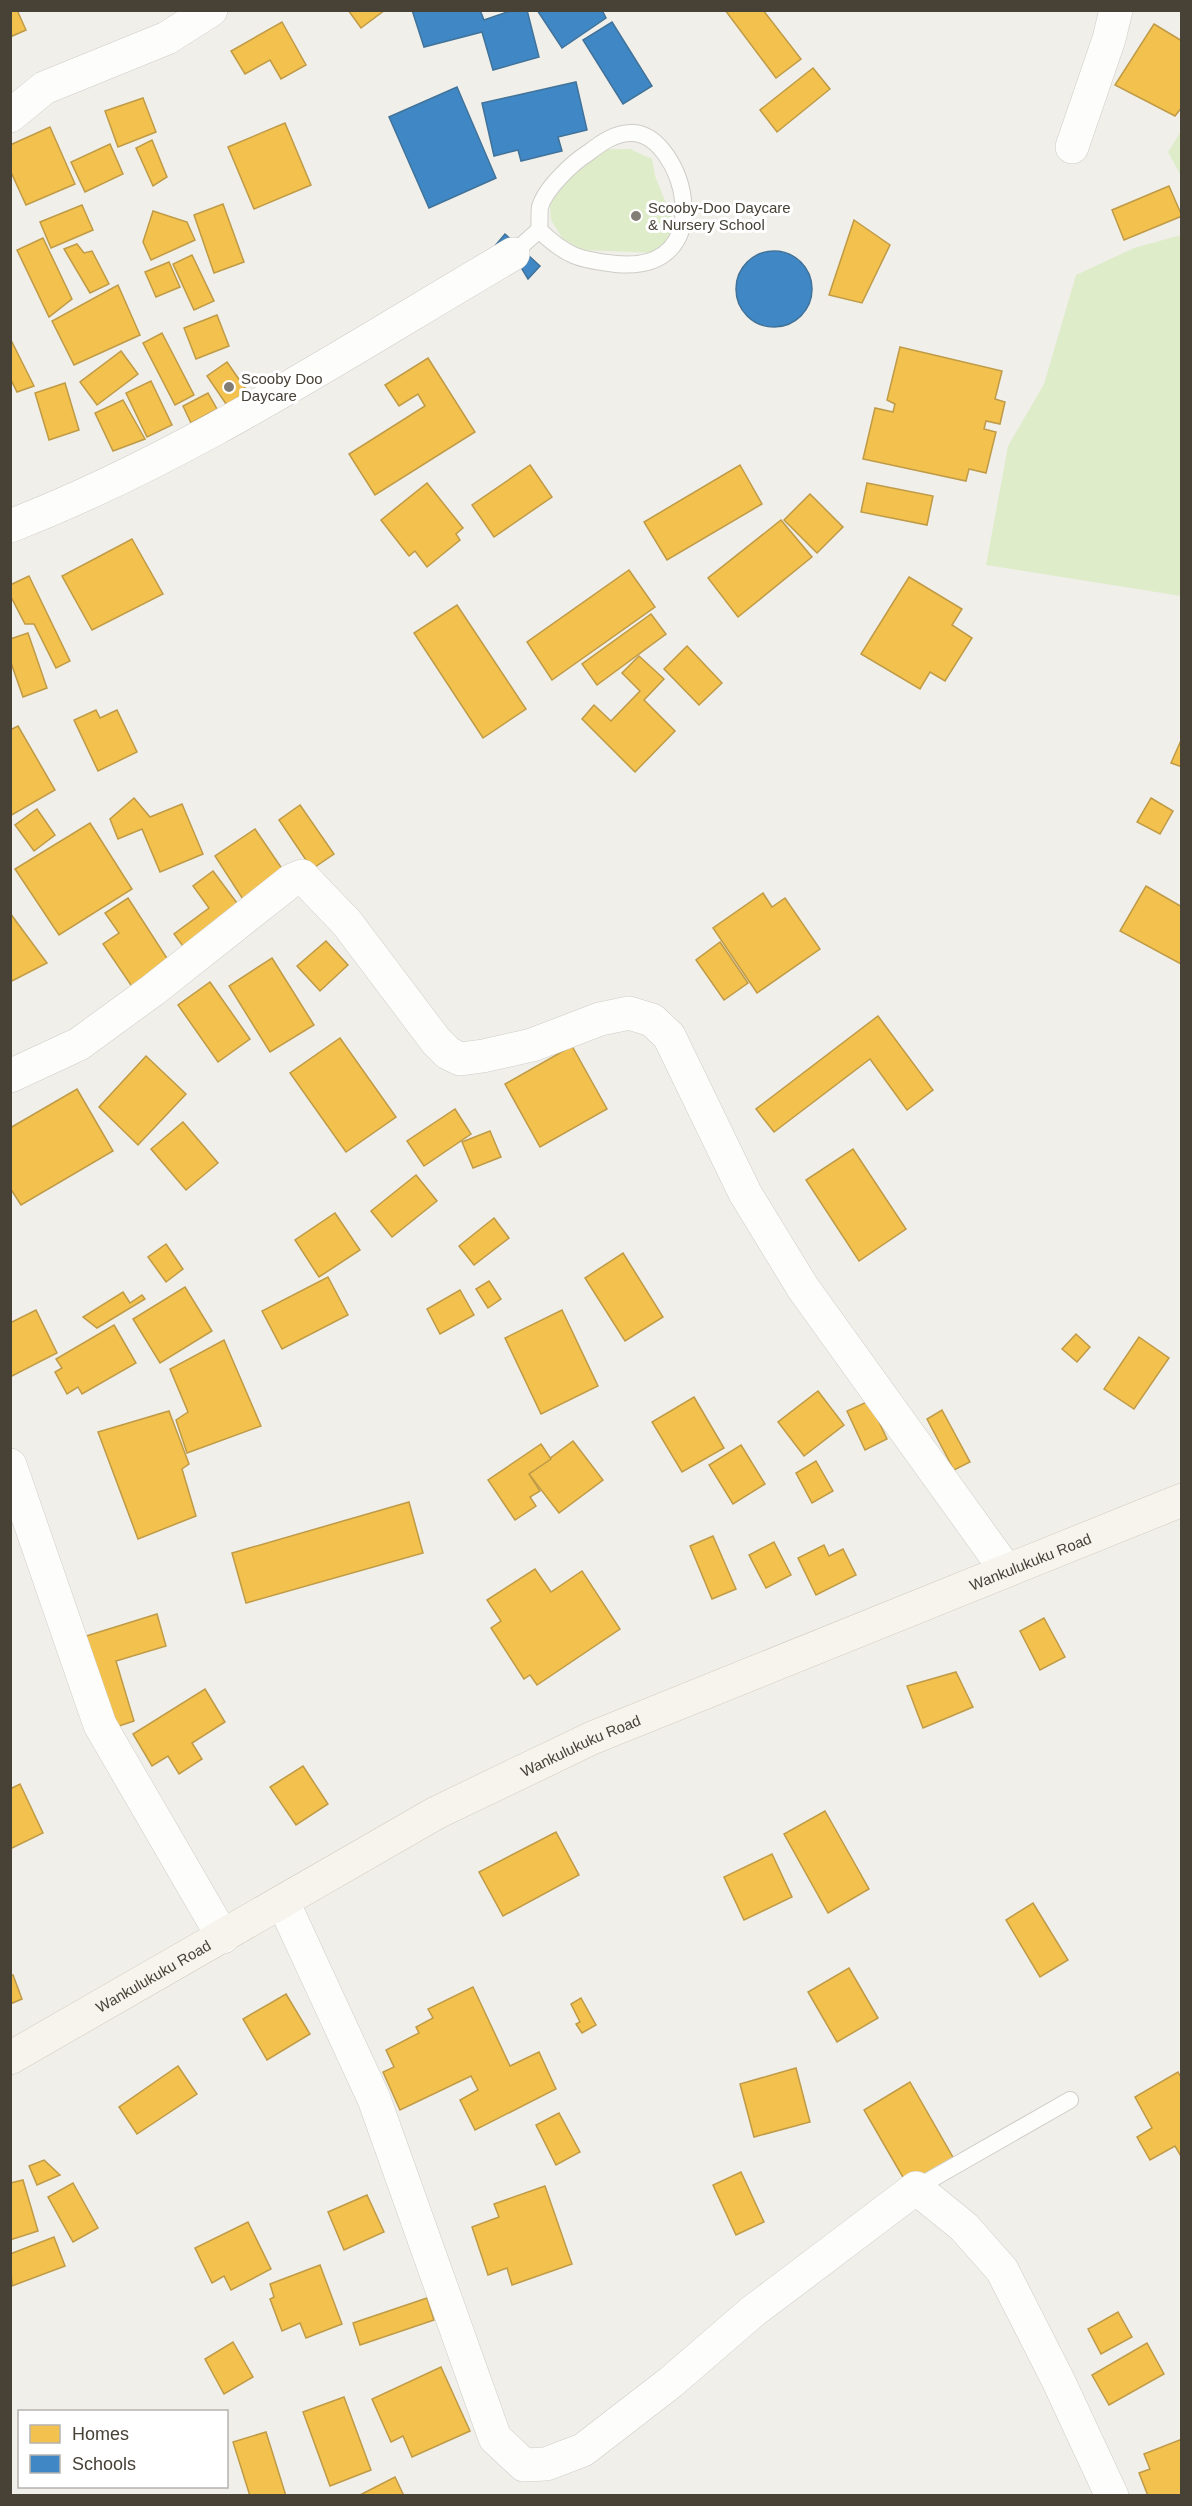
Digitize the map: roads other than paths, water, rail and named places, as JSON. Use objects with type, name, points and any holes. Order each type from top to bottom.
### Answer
[{"type":"main road","name":"Wankulukuku Road","points":[[10,2058],[436,1814],[592,1738],[1182,1500]]},
{"type":"street","points":[[10,116],[44,88],[167,38],[211,10]]},
{"type":"street","points":[[1072,147],[1109,39],[1116,10]]},
{"type":"street","points":[[10,526],[65,505],[196,440],[517,251]]},
{"type":"street","points":[[10,1076],[79,1044],[153,990],[292,880],[302,876],[353,930],[436,1041],[448,1053],[460,1059],[532,1045],[600,1019],[629,1013],[652,1020],[669,1036],[745,1193],[803,1288],[1006,1570]]},
{"type":"street","points":[[10,1465],[100,1725],[223,1937]]},
{"type":"street","points":[[283,1902],[374,2099],[495,2438],[524,2465],[546,2464],[583,2450],[671,2382],[752,2312],[916,2188],[964,2227],[1002,2270],[1058,2380],[1112,2496]]},
{"type":"lane","points":[[517,251],[539,230],[540,206],[561,175],[612,137],[634,133],[655,142],[675,171],[684,197],[683,229],[672,249],[637,266],[596,262],[561,252],[539,230]]},
{"type":"lane","points":[[916,2188],[1070,2100]]},
{"type":"place","name":"Scooby-Doo Daycare & Nursery School","points":[[636,216]]},
{"type":"place","name":"Scooby Doo Daycare","points":[[229,387]]}]
